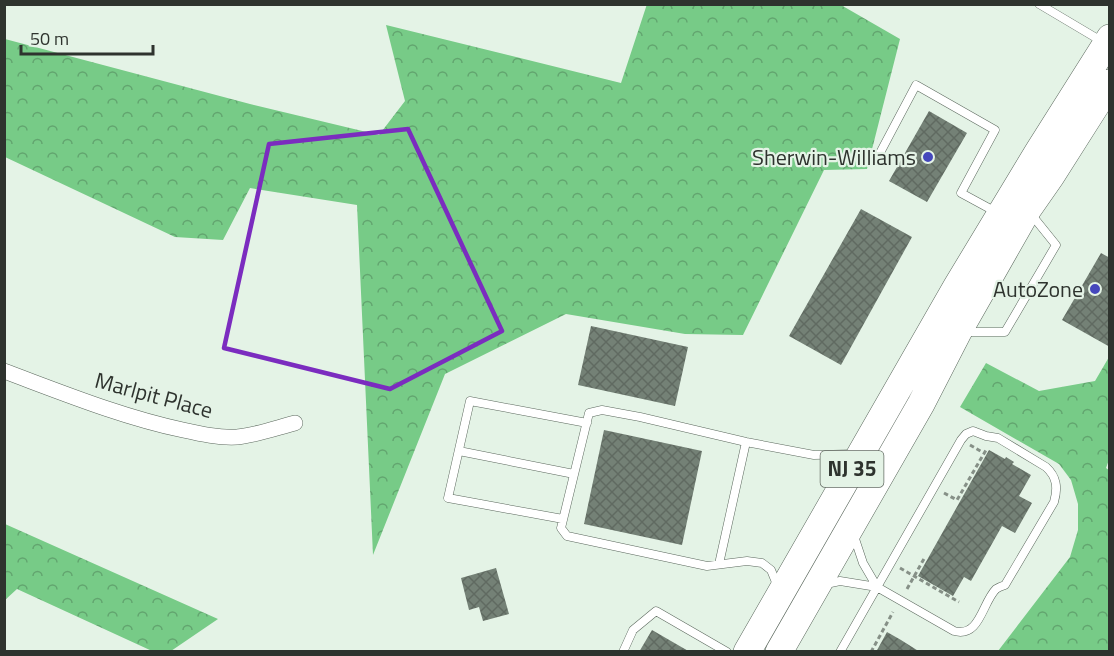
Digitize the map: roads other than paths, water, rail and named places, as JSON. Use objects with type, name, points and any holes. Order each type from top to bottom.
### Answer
[{"type":"highway","name":"NJ 35","points":[[747,651],[1000,214],[1108,43]]},
{"type":"highway","name":"NJ 35","points":[[779,651],[921,404],[958,332],[1028,209],[1110,82]]},
{"type":"street","name":"Marlpit Place","points":[[4,371],[106,409],[207,435],[235,437],[295,423]]},
{"type":"lane","points":[[1038,4],[1108,43]]},
{"type":"lane","points":[[881,151],[916,85],[995,130],[961,193],[1000,214]]},
{"type":"lane","points":[[958,332],[1005,332],[1056,245],[1028,209]]},
{"type":"lane","points":[[563,519],[448,498],[470,401],[587,423]]},
{"type":"lane","points":[[780,594],[771,570],[762,563],[747,561],[707,566],[567,536],[561,528],[589,413],[602,410],[814,455],[861,454]]},
{"type":"lane","points":[[811,595],[822,586],[840,581],[877,587],[954,631],[964,632],[977,622],[996,590],[1005,585],[1054,502],[1057,489],[1054,477],[1046,467],[998,438],[973,431],[968,432],[964,436],[891,563],[877,587],[840,651]]},
{"type":"lane","points":[[719,564],[746,442]]},
{"type":"lane","points":[[459,451],[574,474]]},
{"type":"lane","points":[[852,523],[859,554],[877,587]]},
{"type":"lane","points":[[622,651],[633,630],[656,611],[727,651]]},
{"type":"place","name":"Sherwin-Williams","points":[[928,157]]},
{"type":"place","name":"AutoZone","points":[[1095,289]]}]
